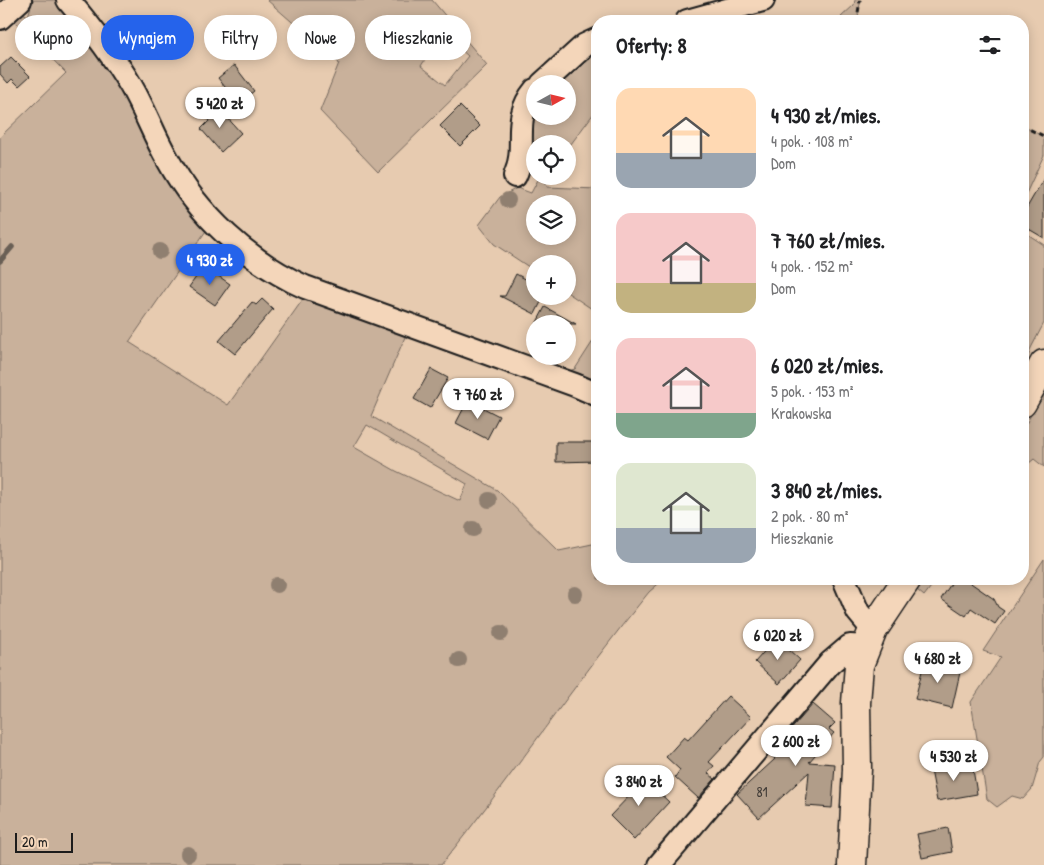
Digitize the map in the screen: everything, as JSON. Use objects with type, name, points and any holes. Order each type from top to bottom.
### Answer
[{"type":"street","points":[[0,18],[20,0]]},
{"type":"street","points":[[68,0],[94,31],[130,83],[177,176],[204,211],[250,256],[277,274],[305,287],[591,392]]},
{"type":"street","points":[[709,15],[763,0]]},
{"type":"street","points":[[552,75],[585,45],[591,42]]},
{"type":"street","points":[[514,176],[520,165],[520,124],[526,102]]},
{"type":"street","points":[[1029,391],[1044,364]]},
{"type":"street","points":[[847,585],[869,638]]},
{"type":"street","points":[[852,865],[857,769],[856,683],[869,638],[903,585]]},
{"type":"street","points":[[659,865],[830,663],[850,646],[869,638]]},
{"type":"path","points":[[858,15],[860,0]]},
{"type":"path","points":[[1029,129],[1044,136]]},
{"type":"shaded area","points":[[33,0],[57,0],[67,15],[28,15]]},
{"type":"shaded area","points":[[267,0],[432,0],[445,15],[365,15],[365,60],[425,60],[421,66],[445,85],[465,60],[471,60],[471,46],[487,65],[378,172],[320,111],[339,63],[336,60],[355,60],[355,15],[287,15],[287,18]]},
{"type":"shaded area","points":[[855,0],[861,0],[858,15],[843,15],[854,5]]},
{"type":"shaded area","points":[[16,9],[26,15],[15,15],[15,21],[9,15]]},
{"type":"shaded area","points":[[591,46],[591,117],[576,137],[576,135],[531,135],[532,125],[576,125],[576,75],[560,75]]},
{"type":"shaded area","points":[[91,48],[100,57],[210,225],[129,342],[228,405],[306,295],[408,330],[371,416],[497,490],[559,551],[591,544],[591,585],[657,585],[649,592],[622,626],[441,865],[0,865],[0,137],[66,73],[53,60],[91,60]],"holes":[[[367,425],[467,484],[460,501],[396,471],[354,447]]]},
{"type":"shaded area","points":[[1029,129],[1044,137],[1044,155],[1029,187]]},
{"type":"shaded area","points":[[535,185],[591,189],[591,308],[576,298],[576,255],[526,255],[526,265],[494,244],[479,225],[500,197],[517,188],[531,193]]},
{"type":"shaded area","points":[[1029,235],[1044,245],[1044,323],[1029,354]]},
{"type":"shaded area","points":[[591,344],[591,382],[565,372],[575,369]]},
{"type":"shaded area","points":[[1044,392],[1044,467],[1034,459],[1029,463],[1029,418]]},
{"type":"shaded area","points":[[1044,559],[1044,757],[1040,762],[1032,789],[1023,799],[1012,796],[997,807],[987,799],[971,702],[1001,657],[983,651],[1027,585],[1029,585],[1029,582]]},
{"type":"shaded area","points":[[921,585],[932,585],[924,596],[917,590]]},
{"type":"building","points":[[11,57],[30,76],[19,86],[12,79],[8,83],[0,74],[0,67]]},
{"type":"building","points":[[234,65],[254,91],[238,104],[218,78]]},
{"type":"building","points":[[216,105],[241,133],[221,152],[201,129],[209,121],[205,116]]},
{"type":"building","points":[[460,106],[480,126],[460,146],[440,126]]},
{"type":"building","points":[[1044,178],[1044,238],[1029,229],[1029,204]]},
{"type":"building","points":[[204,266],[230,284],[215,305],[189,287]]},
{"type":"building","points":[[516,274],[526,279],[526,305],[540,305],[535,314],[500,296],[505,296]]},
{"type":"building","points":[[262,299],[273,309],[235,354],[219,341],[252,302],[256,305]]},
{"type":"building","points":[[545,307],[560,315],[541,315]]},
{"type":"building","points":[[431,369],[448,378],[430,408],[414,399]]},
{"type":"building","points":[[468,400],[499,416],[487,439],[456,423]]},
{"type":"building","points":[[556,442],[591,442],[591,461],[556,462]]},
{"type":"building","points":[[950,585],[974,585],[994,599],[998,607],[1004,611],[995,624],[971,608],[966,616],[941,599]]},
{"type":"building","points":[[776,638],[800,660],[779,684],[755,662]]},
{"type":"building","points":[[925,659],[961,668],[952,708],[915,699]]},
{"type":"building","points":[[728,696],[751,717],[709,762],[714,766],[708,773],[715,779],[698,798],[675,777],[680,770],[666,757],[684,737],[688,740]]},
{"type":"building","points":[[813,704],[835,723],[829,729],[834,733],[809,762],[835,764],[832,808],[806,806],[809,772],[759,818],[737,794],[775,759],[770,754]]},
{"type":"building","points":[[972,763],[977,794],[937,801],[931,770]]},
{"type":"building","points":[[638,773],[669,802],[634,840],[610,816],[632,793],[624,787]]},
{"type":"building","points":[[948,828],[952,852],[922,858],[917,834]]},
{"type":"waterway","points":[[0,261],[12,247]]}]
